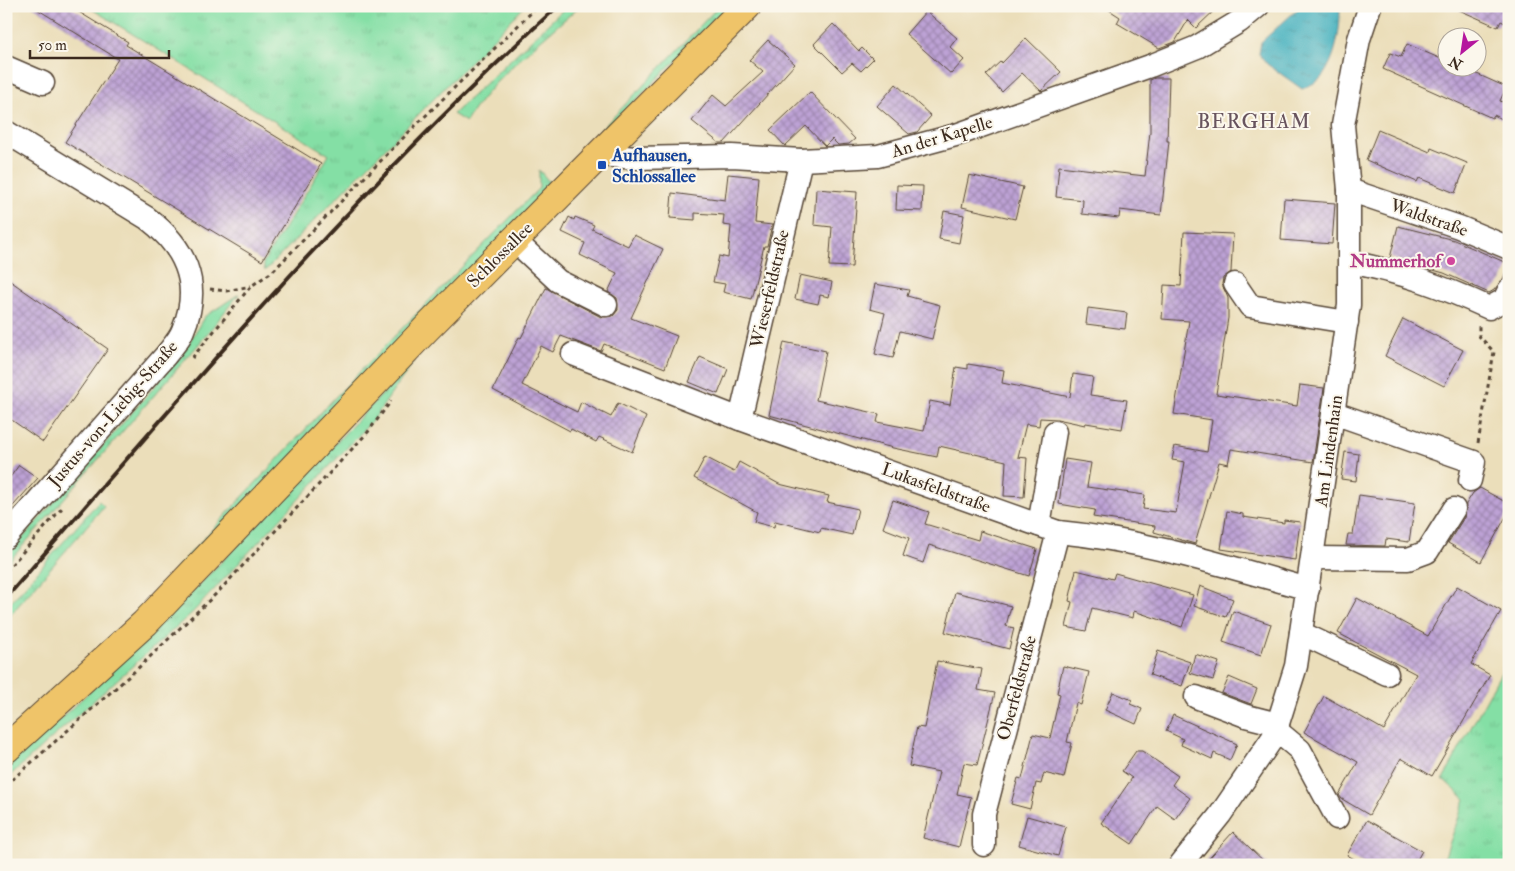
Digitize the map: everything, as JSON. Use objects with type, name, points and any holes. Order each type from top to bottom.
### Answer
[{"type":"main road","name":"Schlossallee","points":[[6,749],[145,623],[414,342],[747,6]]},
{"type":"street","name":"An der Kapelle","points":[[601,155],[636,158],[732,156],[801,160],[878,156],[956,135],[1143,69],[1197,47],[1240,22],[1258,6]]},
{"type":"street","name":"Am Lindenhain","points":[[1180,865],[1220,815],[1277,727],[1296,666],[1347,322],[1350,262],[1349,190],[1343,125],[1359,39],[1370,6]]},
{"type":"street","points":[[6,67],[43,83]]},
{"type":"street","name":"Justus-von-Liebig-Straße","points":[[6,132],[147,218],[165,231],[177,245],[184,259],[190,279],[189,310],[183,331],[166,355],[6,537]]},
{"type":"street","name":"Wieserfeldstraße","points":[[740,419],[801,160]]},
{"type":"street","name":"Waldstraße","points":[[1349,190],[1460,227],[1509,248]]},
{"type":"street","points":[[515,241],[558,281],[606,305]]},
{"type":"street","points":[[1350,262],[1396,271],[1441,286],[1488,308],[1504,300],[1509,290]]},
{"type":"street","points":[[1235,284],[1250,306],[1347,322]]},
{"type":"street","name":"Lukasfeldstraße","points":[[573,354],[740,419],[1049,529],[1094,535],[1186,555],[1308,589]]},
{"type":"street","points":[[1334,413],[1472,471]]},
{"type":"street","name":"Oberfeldstraße","points":[[984,845],[984,814],[1049,529],[1055,432]]},
{"type":"street","points":[[1313,558],[1408,558],[1427,552],[1454,509]]},
{"type":"street","points":[[1301,633],[1387,674]]},
{"type":"street","points":[[1196,697],[1277,727],[1300,750],[1337,818]]},
{"type":"path","points":[[190,279],[206,288],[226,291],[251,286],[272,272],[408,133],[538,6]]},
{"type":"path","points":[[1472,471],[1494,352],[1479,336],[1480,304]]},
{"type":"path","points":[[6,786],[136,670],[219,591],[368,432],[394,396]]},
{"type":"green space","points":[[87,6],[525,6],[265,271],[263,263],[329,155]]},
{"type":"green space","points":[[567,6],[580,6],[503,76],[476,106],[466,122],[453,114]]},
{"type":"green space","points":[[719,6],[729,6],[562,175],[558,175]]},
{"type":"green space","points":[[539,170],[552,185],[177,578],[172,573],[341,391],[539,188]]},
{"type":"green space","points":[[239,294],[199,344],[6,565],[6,557],[182,355],[204,317]]},
{"type":"green space","points":[[415,360],[373,420],[193,612],[6,779],[6,767],[113,670],[165,619]]},
{"type":"green space","points":[[99,501],[104,506],[6,620],[6,608]]},
{"type":"green space","points":[[1509,658],[1509,865],[1442,865],[1465,799],[1443,779]]},
{"type":"water","points":[[1301,6],[1335,6],[1340,10],[1338,36],[1331,62],[1320,79],[1302,89],[1267,64],[1259,54],[1261,42]]},
{"type":"building","points":[[32,6],[69,6],[128,42],[126,45],[321,164],[262,261],[65,142],[118,59]]},
{"type":"building","points":[[1103,6],[1219,6],[1196,28],[1188,20],[1175,42],[1159,48],[1117,23],[1120,17]]},
{"type":"building","points":[[1450,6],[1509,6],[1509,25],[1501,21],[1498,27]]},
{"type":"building","points":[[926,11],[957,38],[950,47],[964,60],[951,74],[906,34]]},
{"type":"building","points":[[833,24],[859,51],[862,48],[873,59],[861,71],[852,63],[842,72],[814,44]]},
{"type":"building","points":[[1026,38],[1061,72],[1041,91],[1022,73],[1002,92],[986,75],[1001,61],[1002,63]]},
{"type":"building","points":[[768,40],[795,64],[724,143],[719,143],[692,121],[713,95],[726,106],[763,72],[749,60]]},
{"type":"building","points":[[1407,44],[1438,58],[1438,78],[1486,78],[1506,87],[1500,101],[1509,104],[1504,120],[1494,115],[1492,118],[1383,69],[1390,53],[1401,57]]},
{"type":"building","points":[[1169,78],[1167,141],[1169,141],[1161,215],[1120,210],[1119,218],[1082,214],[1083,200],[1056,197],[1059,166],[1145,176],[1150,132],[1150,80]]},
{"type":"building","points":[[896,84],[931,116],[917,132],[909,134],[877,106]]},
{"type":"building","points":[[810,92],[855,139],[849,144],[838,145],[832,139],[825,146],[806,126],[785,146],[770,130]]},
{"type":"building","points":[[1378,130],[1430,152],[1431,148],[1467,163],[1455,193],[1419,178],[1417,182],[1366,160]]},
{"type":"building","points":[[728,174],[759,177],[755,223],[772,225],[767,246],[764,246],[751,299],[723,292],[725,284],[713,282],[719,256],[728,258],[731,226],[723,225],[724,215],[695,213],[695,220],[670,218],[672,193],[725,200]]},
{"type":"building","points":[[969,175],[1023,187],[1015,219],[962,207]]},
{"type":"building","points":[[897,185],[923,186],[922,211],[896,210]]},
{"type":"building","points":[[816,189],[857,192],[852,267],[829,266],[832,227],[814,225]]},
{"type":"building","points":[[1284,199],[1335,203],[1332,244],[1281,240]]},
{"type":"building","points":[[944,211],[964,215],[959,243],[939,239]]},
{"type":"building","points":[[569,217],[574,220],[575,217],[594,225],[592,229],[628,246],[634,235],[663,249],[631,318],[677,336],[665,368],[604,344],[601,351],[561,336],[553,352],[541,346],[522,385],[577,412],[581,402],[611,417],[618,403],[646,417],[632,452],[599,437],[596,442],[571,429],[570,431],[493,390],[546,288],[601,317],[613,316],[618,310],[617,298],[608,292],[617,273],[580,255],[585,243],[562,232]]},
{"type":"building","name":"Nummerhof","points":[[1398,226],[1454,240],[1509,264],[1503,279],[1489,293],[1444,273],[1390,258]]},
{"type":"building","points":[[1184,232],[1233,234],[1231,272],[1223,278],[1222,284],[1228,298],[1228,318],[1216,394],[1297,406],[1300,385],[1324,388],[1313,462],[1231,449],[1228,464],[1219,462],[1195,544],[1154,532],[1155,526],[1093,517],[1095,510],[1059,504],[1065,459],[1091,463],[1087,487],[1145,495],[1143,509],[1176,513],[1185,462],[1172,460],[1175,446],[1207,452],[1212,420],[1174,414],[1189,321],[1162,319],[1164,285],[1181,286]]},
{"type":"building","points":[[800,275],[832,282],[829,297],[820,295],[818,304],[795,299]]},
{"type":"building","points":[[6,278],[108,349],[43,442],[6,416]]},
{"type":"building","points":[[875,284],[909,290],[907,296],[940,305],[932,339],[900,331],[893,358],[875,354],[885,313],[870,309]]},
{"type":"building","points":[[1088,308],[1127,313],[1125,329],[1086,324]]},
{"type":"building","points":[[1403,319],[1463,350],[1444,386],[1385,356]]},
{"type":"building","points":[[784,342],[826,351],[816,400],[879,414],[877,422],[924,431],[930,401],[950,405],[956,367],[968,369],[968,364],[1004,370],[1002,383],[1070,397],[1073,374],[1093,377],[1090,395],[1127,400],[1122,429],[1040,418],[1039,426],[1026,424],[1018,457],[1027,458],[1024,497],[1004,496],[1006,461],[939,446],[937,457],[893,448],[769,415]]},
{"type":"building","points":[[700,357],[728,369],[718,394],[689,382]]},
{"type":"building","points":[[1345,452],[1359,454],[1356,481],[1341,479]]},
{"type":"building","points":[[705,457],[734,472],[739,462],[779,484],[829,496],[827,502],[858,509],[852,535],[821,528],[820,532],[775,521],[774,527],[754,522],[757,512],[694,478]]},
{"type":"building","points":[[19,465],[38,478],[6,514],[6,483]]},
{"type":"building","points":[[1480,488],[1509,504],[1509,511],[1481,562],[1448,543],[1465,516],[1466,504],[1473,493]]},
{"type":"building","points":[[1359,495],[1415,503],[1409,542],[1386,539],[1385,546],[1346,545],[1348,534],[1353,534]]},
{"type":"building","points":[[893,500],[929,512],[925,524],[978,540],[980,531],[1037,549],[1029,576],[929,545],[923,563],[903,556],[909,538],[883,528]]},
{"type":"building","points":[[1227,511],[1243,514],[1243,517],[1284,523],[1284,520],[1300,522],[1295,560],[1221,549]]},
{"type":"building","points":[[1076,570],[1113,579],[1115,573],[1193,595],[1182,627],[1134,611],[1133,618],[1092,608],[1086,631],[1066,627],[1072,602],[1069,601]]},
{"type":"building","points":[[1200,586],[1233,599],[1226,617],[1194,606]]},
{"type":"building","points":[[1457,586],[1501,611],[1471,664],[1490,675],[1432,776],[1401,758],[1369,815],[1342,799],[1339,795],[1358,762],[1304,732],[1324,696],[1384,730],[1416,674],[1338,633],[1357,598],[1428,636]]},
{"type":"building","points":[[955,592],[1011,606],[1006,626],[1014,628],[1009,649],[945,632]]},
{"type":"building","points":[[1233,611],[1271,624],[1261,655],[1223,642]]},
{"type":"building","points":[[1158,651],[1190,662],[1182,686],[1150,675]]},
{"type":"building","points":[[1195,654],[1219,662],[1213,680],[1190,673]]},
{"type":"building","points":[[937,661],[982,669],[978,690],[995,693],[977,765],[964,763],[957,794],[971,797],[959,847],[923,838],[939,772],[909,766],[917,727],[924,728]]},
{"type":"building","points":[[1063,666],[1089,672],[1081,705],[1076,703],[1067,742],[1072,743],[1064,778],[1044,773],[1041,784],[1036,783],[1030,809],[1011,804],[1018,778],[1022,779],[1033,734],[1050,738],[1060,694],[1057,693]]},
{"type":"building","points":[[1229,677],[1257,689],[1251,704],[1222,693]]},
{"type":"building","points":[[1113,692],[1132,700],[1130,704],[1142,709],[1136,724],[1105,710]]},
{"type":"building","points":[[1173,715],[1237,744],[1230,760],[1214,753],[1212,759],[1181,745],[1183,739],[1166,731]]},
{"type":"building","points":[[1136,751],[1142,751],[1178,776],[1172,785],[1190,798],[1175,819],[1157,806],[1132,844],[1101,823],[1132,778],[1122,771]]},
{"type":"building","points":[[1027,816],[1066,827],[1058,856],[1019,845]]},
{"type":"building","points":[[1367,820],[1422,851],[1414,865],[1365,865],[1347,855]]},
{"type":"building","points":[[1233,832],[1268,865],[1203,865]]},
{"type":"railway","points":[[6,598],[273,294],[412,147],[484,75],[558,6]]},
{"type":"place","name":"Aufhausen, Schlossallee","points":[[602,165]]},
{"type":"place","name":"Nummerhof","points":[[1451,261]]},
{"type":"district","name":"BERGHAM","points":[[1254,121]]}]
